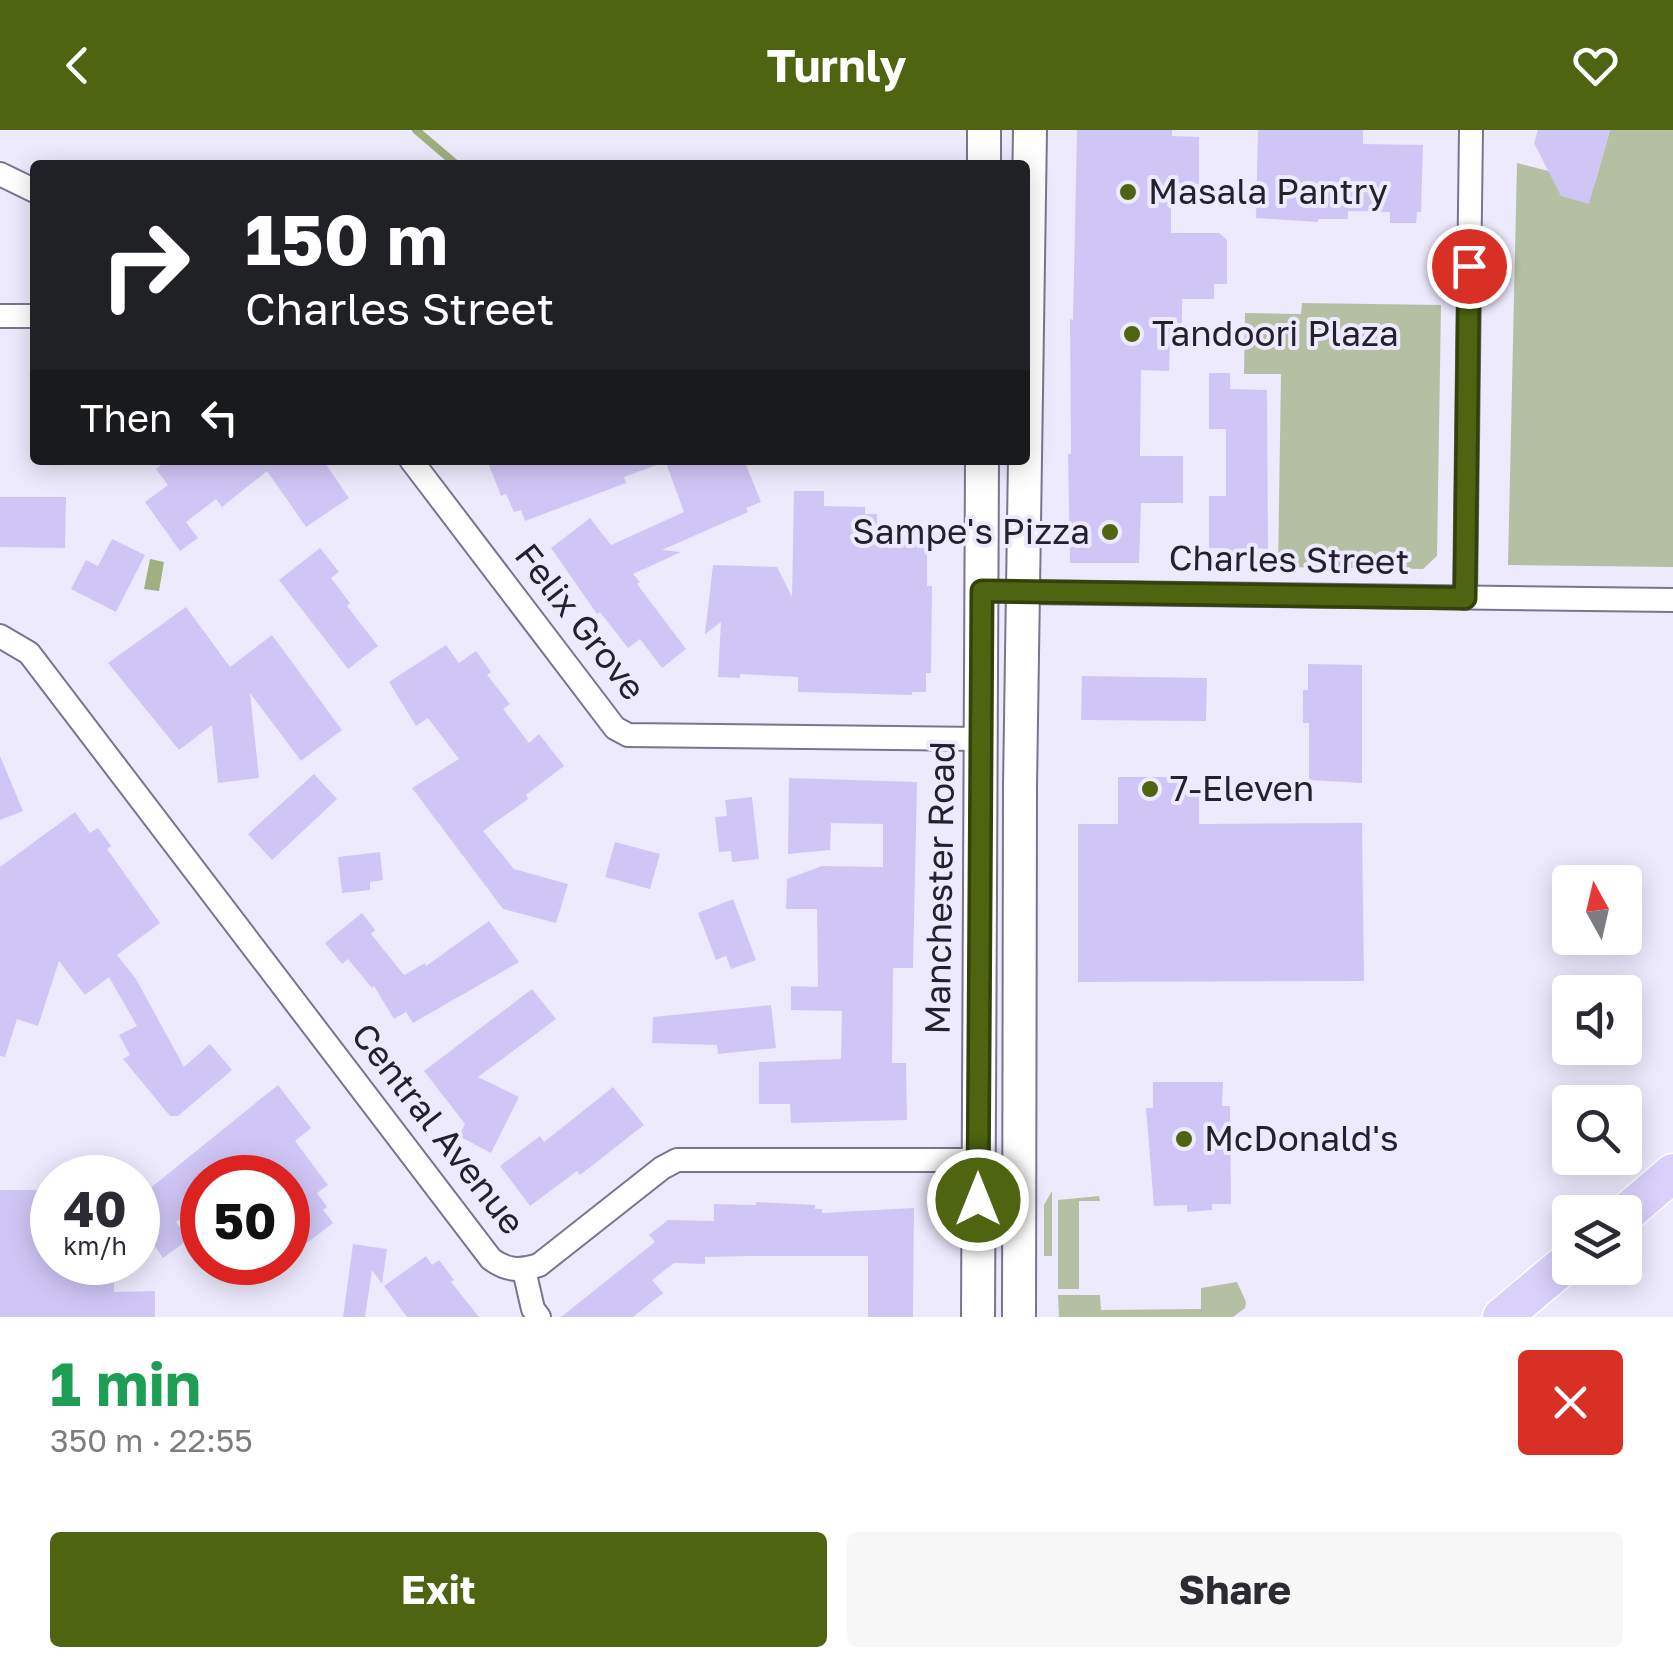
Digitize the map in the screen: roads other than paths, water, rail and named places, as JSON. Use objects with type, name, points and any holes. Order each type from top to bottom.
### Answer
[{"type":"main road","points":[[984,130],[984,160]]},
{"type":"main road","points":[[1030,130],[1030,160]]},
{"type":"main road","name":"Manchester Road","points":[[978,1317],[982,465]]},
{"type":"main road","points":[[1019,1317],[1025,465]]},
{"type":"main road","points":[[982,591],[1023,592]]},
{"type":"main road","points":[[978,1160],[1019,1160]]},
{"type":"main road","points":[[1642,1199],[1673,1173]]},
{"type":"main road","points":[[1502,1317],[1552,1275]]},
{"type":"street","points":[[1465,598],[1471,130]]},
{"type":"street","points":[[0,174],[30,189]]},
{"type":"street","points":[[0,316],[30,316]]},
{"type":"street","name":"Felix Grove","points":[[415,465],[615,728],[628,735],[982,739]]},
{"type":"street","name":"Charles Street","points":[[1023,592],[1673,600]]},
{"type":"street","name":"Central Avenue","points":[[0,636],[29,653],[500,1266],[524,1270],[552,1257],[662,1168],[678,1160],[978,1160]]},
{"type":"street","points":[[524,1270],[532,1305],[539,1317]]},
{"type":"waterway","points":[[416,130],[451,160]]},
{"type":"place","name":"Masala Pantry","points":[[1128,192]]},
{"type":"place","name":"Tandoori Plaza","points":[[1132,334]]},
{"type":"place","name":"Sampe's Pizza","points":[[1110,532]]},
{"type":"place","name":"7-Eleven","points":[[1150,789]]},
{"type":"place","name":"McDonald's","points":[[1184,1139]]}]
